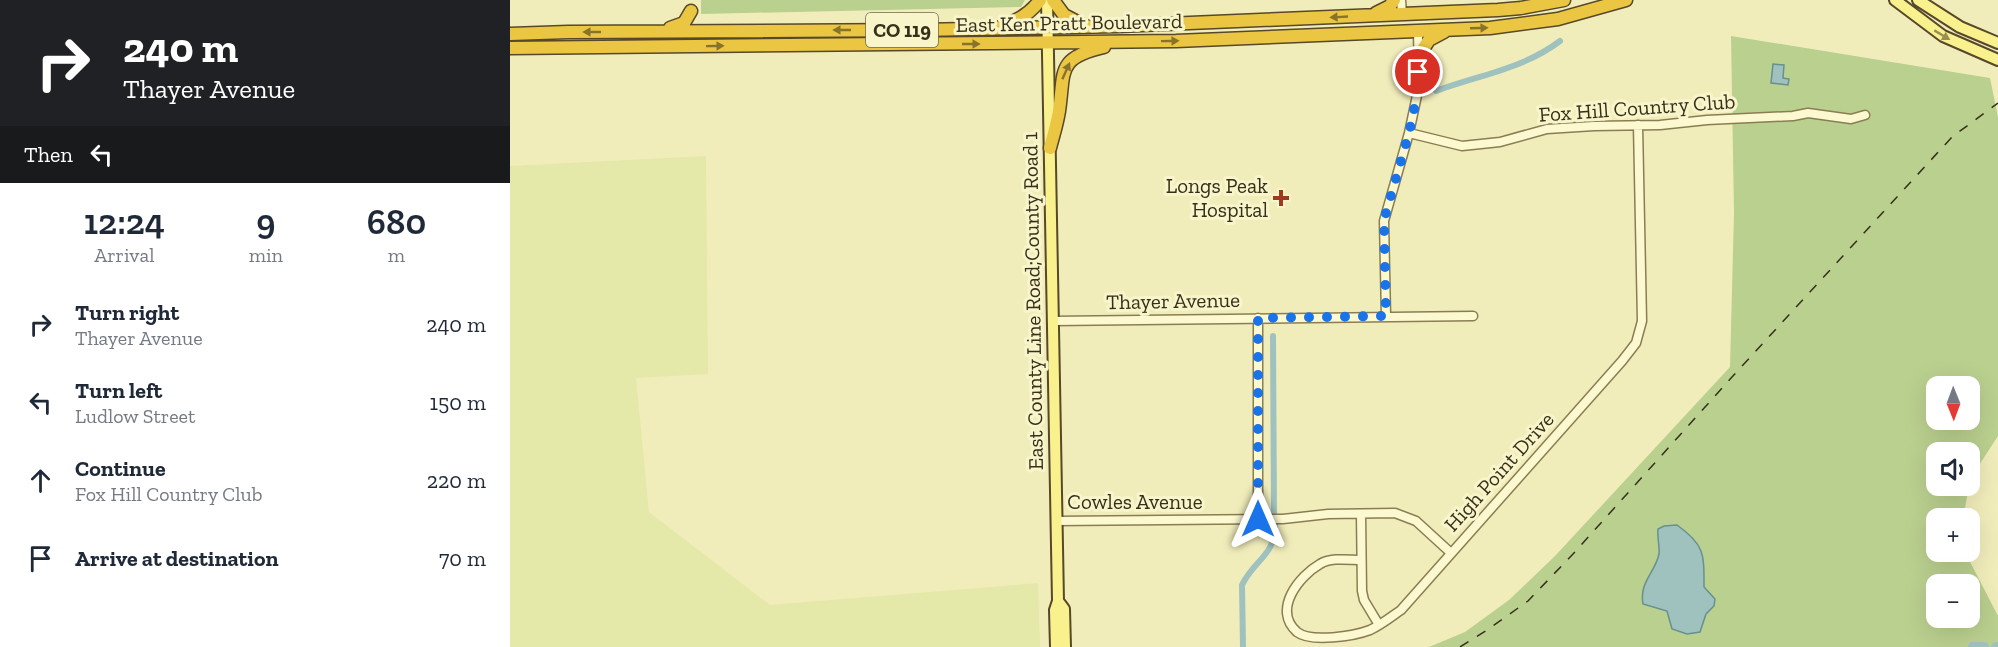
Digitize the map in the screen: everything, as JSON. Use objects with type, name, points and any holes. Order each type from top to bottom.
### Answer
[{"type":"highway","points":[[990,29],[1019,20],[1028,14],[1040,0]]},
{"type":"highway","points":[[1053,0],[1064,15],[1087,27]]},
{"type":"highway","points":[[1371,15],[1382,11],[1394,0]]},
{"type":"highway","name":"East Ken Pratt Boulevard","points":[[510,34],[622,32],[692,16],[756,31],[1048,28],[1489,10],[1521,8],[1564,0]]},
{"type":"highway","name":"East Ken Pratt Boulevard","points":[[510,48],[1048,43],[1520,26],[1558,20],[1626,0]]},
{"type":"highway","points":[[1418,30],[1422,24],[1429,21],[1468,17],[1489,10]]},
{"type":"highway","points":[[1338,33],[1341,28],[1393,22],[1398,20],[1402,14]]},
{"type":"highway","points":[[622,32],[674,28],[692,16]]},
{"type":"highway","points":[[538,48],[544,44],[679,43],[692,16]]},
{"type":"highway","points":[[1418,57],[1429,40],[1450,29]]},
{"type":"highway","points":[[1050,148],[1059,111],[1063,73],[1069,62],[1077,55],[1090,50],[1131,41]]},
{"type":"main road","name":"East County Line Road;County Road 1","points":[[1047,0],[1058,601]]},
{"type":"main road","points":[[1895,0],[1922,23],[1943,36],[1998,60]]},
{"type":"main road","points":[[1918,0],[1960,27],[1998,43]]},
{"type":"main road","points":[[1056,647],[1055,610],[1058,601]]},
{"type":"main road","points":[[1058,601],[1064,609],[1065,647]]},
{"type":"street","points":[[1401,0],[1402,14]]},
{"type":"street","points":[[1386,316],[1384,220],[1409,133],[1419,86],[1418,30]]},
{"type":"street","name":"Fox Hill Country Club","points":[[1409,133],[1462,146],[1500,142],[1547,129],[1760,118],[1808,113],[1851,119],[1864,115]]},
{"type":"street","name":"High Point Drive","points":[[1361,560],[1329,560],[1320,563],[1292,591],[1289,597],[1288,616],[1298,633],[1309,637],[1359,633],[1379,626],[1401,610],[1636,343],[1642,321],[1638,125]]},
{"type":"street","name":"Thayer Avenue","points":[[1053,321],[1473,316]]},
{"type":"street","points":[[1258,318],[1258,519]]},
{"type":"street","name":"Cowles Avenue","points":[[1056,521],[1258,519],[1395,513],[1406,516],[1426,528],[1451,552]]},
{"type":"street","points":[[1361,514],[1362,591],[1364,600],[1379,626]]},
{"type":"green space","points":[[701,0],[1025,0],[1021,7],[701,14]]},
{"type":"green space","points":[[1731,36],[1990,78],[1998,117],[1998,436],[1980,464],[1980,442],[1926,442],[1926,496],[1967,496],[1965,508],[1926,508],[1926,562],[1970,562],[1976,574],[1926,574],[1926,628],[1980,628],[1980,581],[1998,616],[1998,647],[1429,647],[1465,632],[1509,600],[1555,556],[1730,367],[1734,213]]},
{"type":"green space","points":[[706,156],[708,374],[636,378],[649,512],[770,605],[1038,583],[1040,647],[510,647],[510,166]]},
{"type":"water","points":[[1773,64],[1784,65],[1783,78],[1789,79],[1788,85],[1771,83]]},
{"type":"water","points":[[1677,525],[1698,545],[1703,558],[1704,587],[1715,599],[1714,606],[1706,614],[1700,632],[1687,634],[1672,629],[1667,611],[1643,604],[1642,596],[1659,554],[1658,529]]},
{"type":"waterway","points":[[1436,91],[1516,65],[1546,51],[1560,41]]},
{"type":"waterway","points":[[1273,336],[1274,514]]},
{"type":"waterway","points":[[1243,647],[1242,585],[1272,543],[1275,524]]},
{"type":"waterway","points":[[1973,647],[1984,647]]},
{"type":"railway","points":[[1460,647],[1528,601],[1952,137],[1998,103]]},
{"type":"place","name":"Longs Peak Hospital","points":[[1281,198]]},
{"type":"route","points":[[1258,519],[1258,318],[1386,316],[1385,211],[1409,133],[1419,86],[1418,72]]}]
